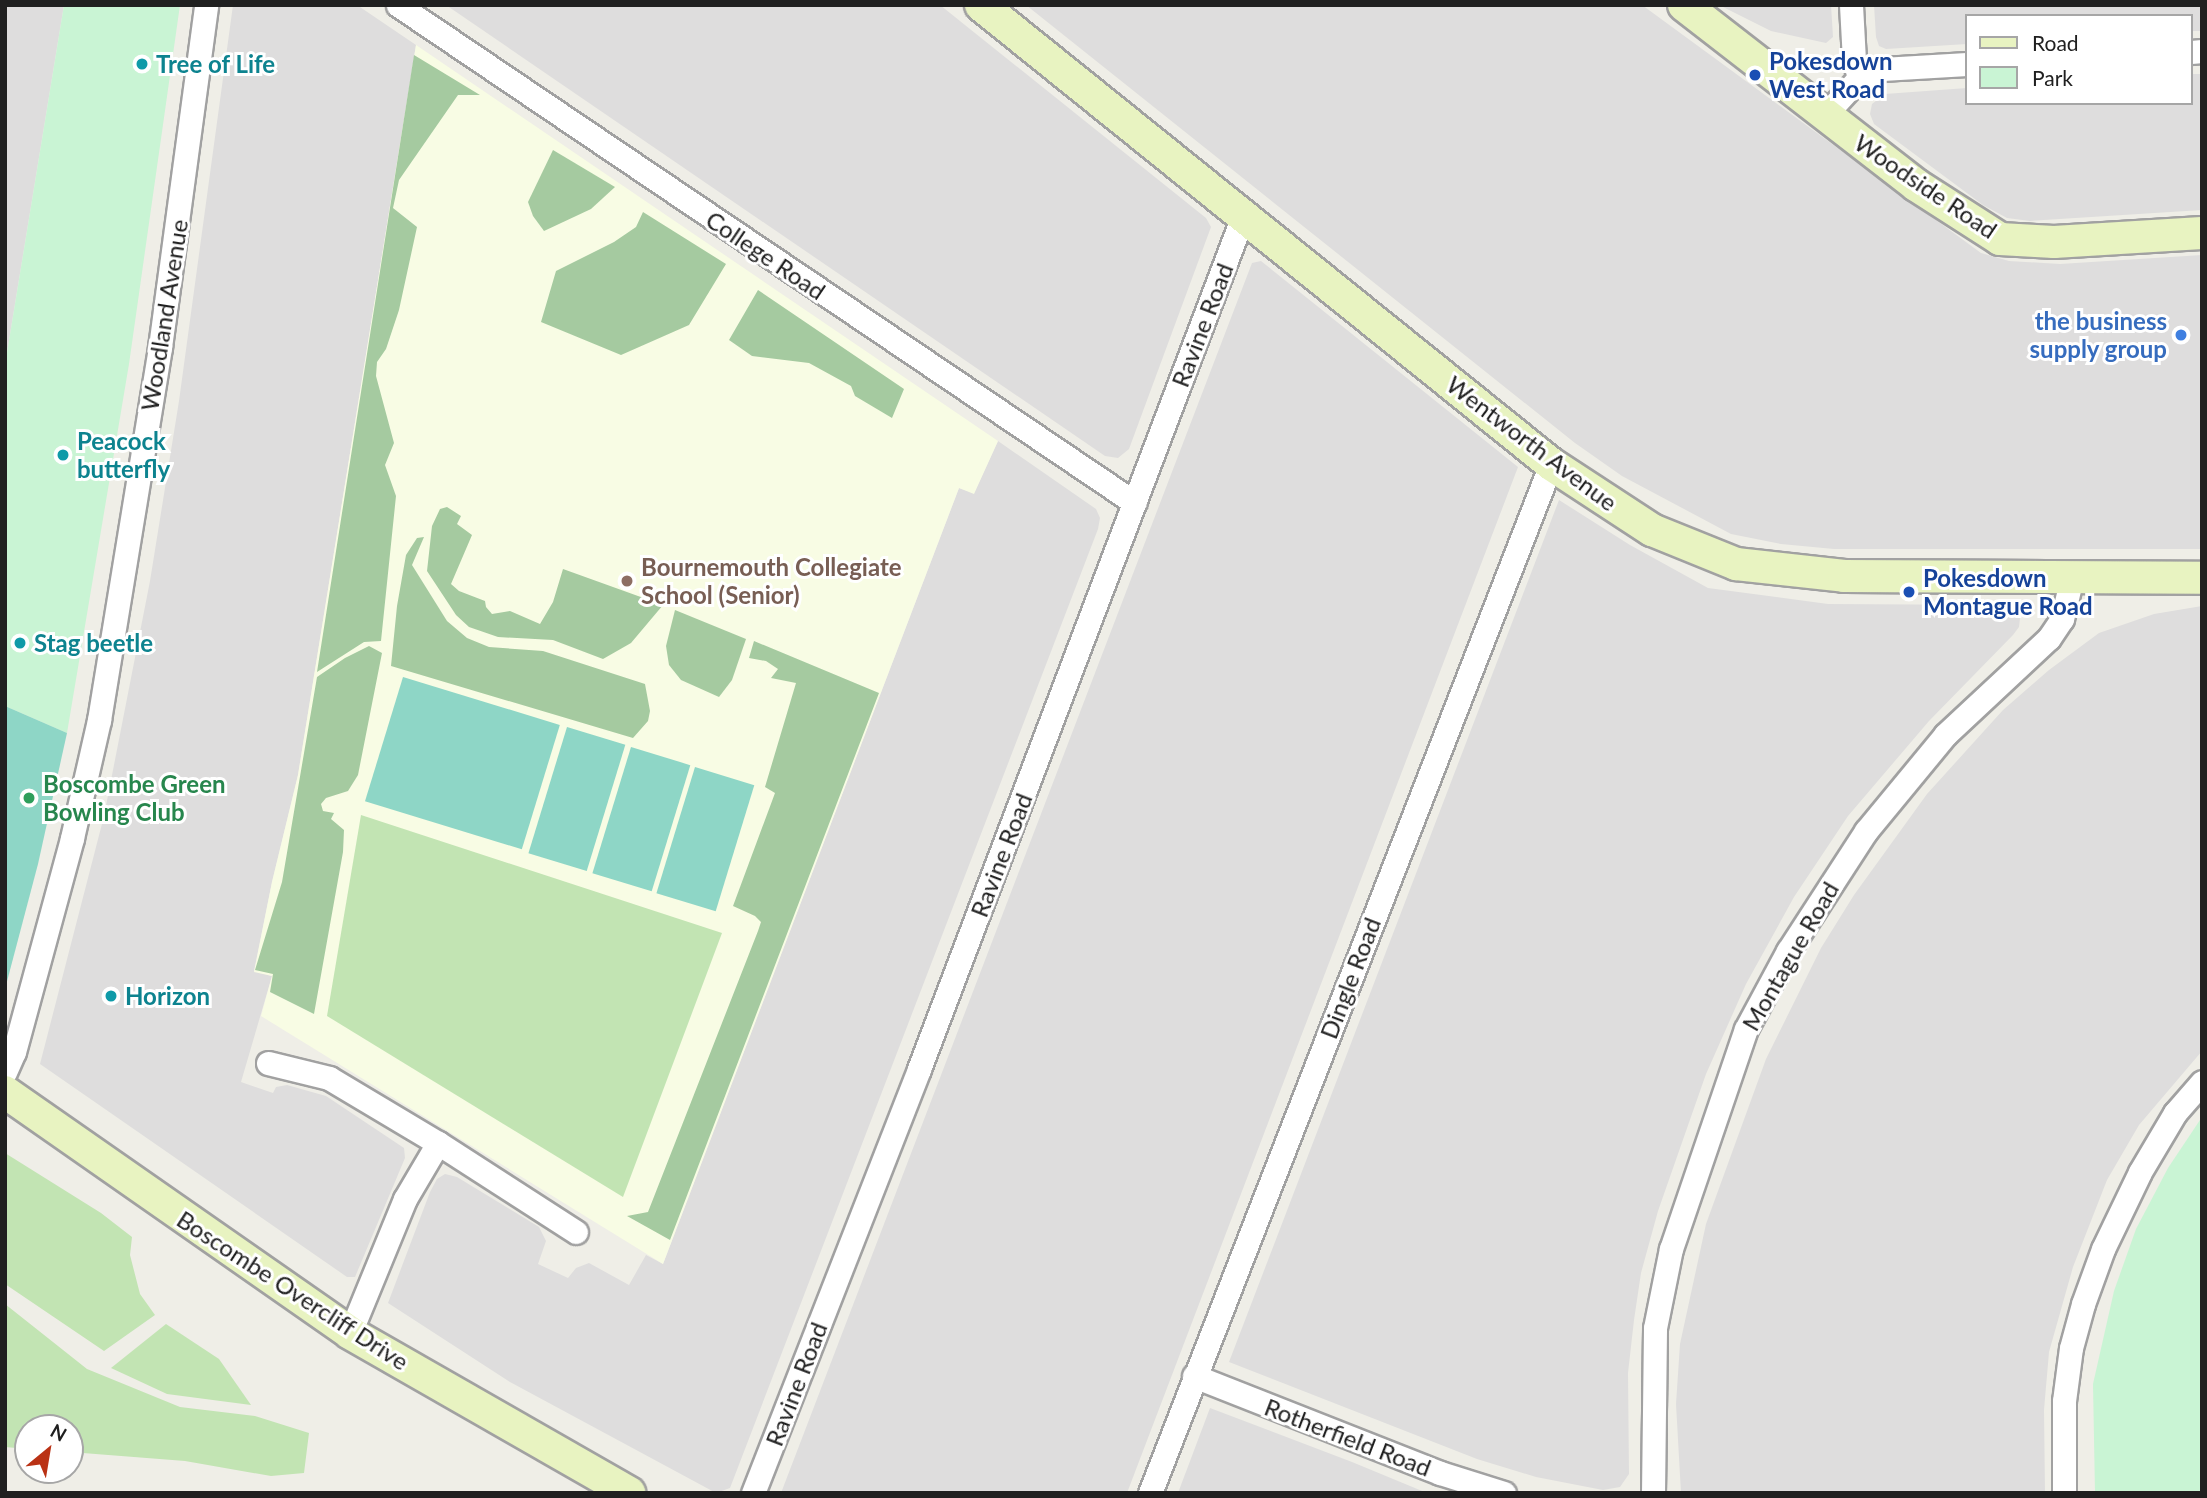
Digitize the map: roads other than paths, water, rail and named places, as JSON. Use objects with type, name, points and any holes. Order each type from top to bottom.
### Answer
[{"type":"street","name":"Woodland Avenue","points":[[5,1072],[14,1052],[72,838],[99,720],[160,347],[206,5]]},
{"type":"street","name":"College Road","points":[[398,5],[1135,503]]},
{"type":"street","name":"Wentworth Avenue","points":[[981,5],[1551,464],[1652,530],[1736,564],[1844,576],[2202,578]]},
{"type":"street","name":"Woodside Road","points":[[1684,5],[1916,185],[2000,239],[2054,242],[2202,233]]},
{"type":"street","points":[[1852,5],[1854,60],[1859,78]]},
{"type":"street","points":[[1824,116],[1859,78],[1882,69],[1966,64]]},
{"type":"street","name":"Ravine Road","points":[[754,1493],[1243,216]]},
{"type":"street","name":"Dingle Road","points":[[1150,1493],[1551,464]]},
{"type":"street","name":"Montague Road","points":[[1653,1493],[1652,1401],[1658,1315],[1671,1249],[1746,1029],[1788,951],[1866,831],[1945,735],[2049,639],[2062,619],[2072,577]]},
{"type":"street","points":[[268,1063],[329,1078],[438,1143],[576,1231]]},
{"type":"street","points":[[2064,1493],[2064,1401],[2071,1348],[2083,1304],[2103,1249],[2140,1172],[2175,1113],[2202,1082]]},
{"type":"street","name":"Boscombe Overcliff Drive","points":[[5,1091],[351,1333],[629,1493]]},
{"type":"street","points":[[351,1333],[405,1199],[438,1143]]},
{"type":"street","name":"Rotherfield Road","points":[[1194,1376],[1440,1473],[1504,1493]]},
{"type":"place","name":"Tree of Life","points":[[142,64]]},
{"type":"place","name":"Pokesdown West Road","points":[[1755,75]]},
{"type":"place","name":"the business supply group","points":[[2181,335]]},
{"type":"place","name":"Peacock butterfly","points":[[63,455]]},
{"type":"place","name":"Bournemouth Collegiate School (Senior)","points":[[627,581]]},
{"type":"place","name":"Pokesdown Montague Road","points":[[1909,592]]},
{"type":"place","name":"Stag beetle","points":[[20,643]]},
{"type":"place","name":"Boscombe Green Bowling Club","points":[[29,798]]},
{"type":"place","name":"Horizon","points":[[111,996]]}]
